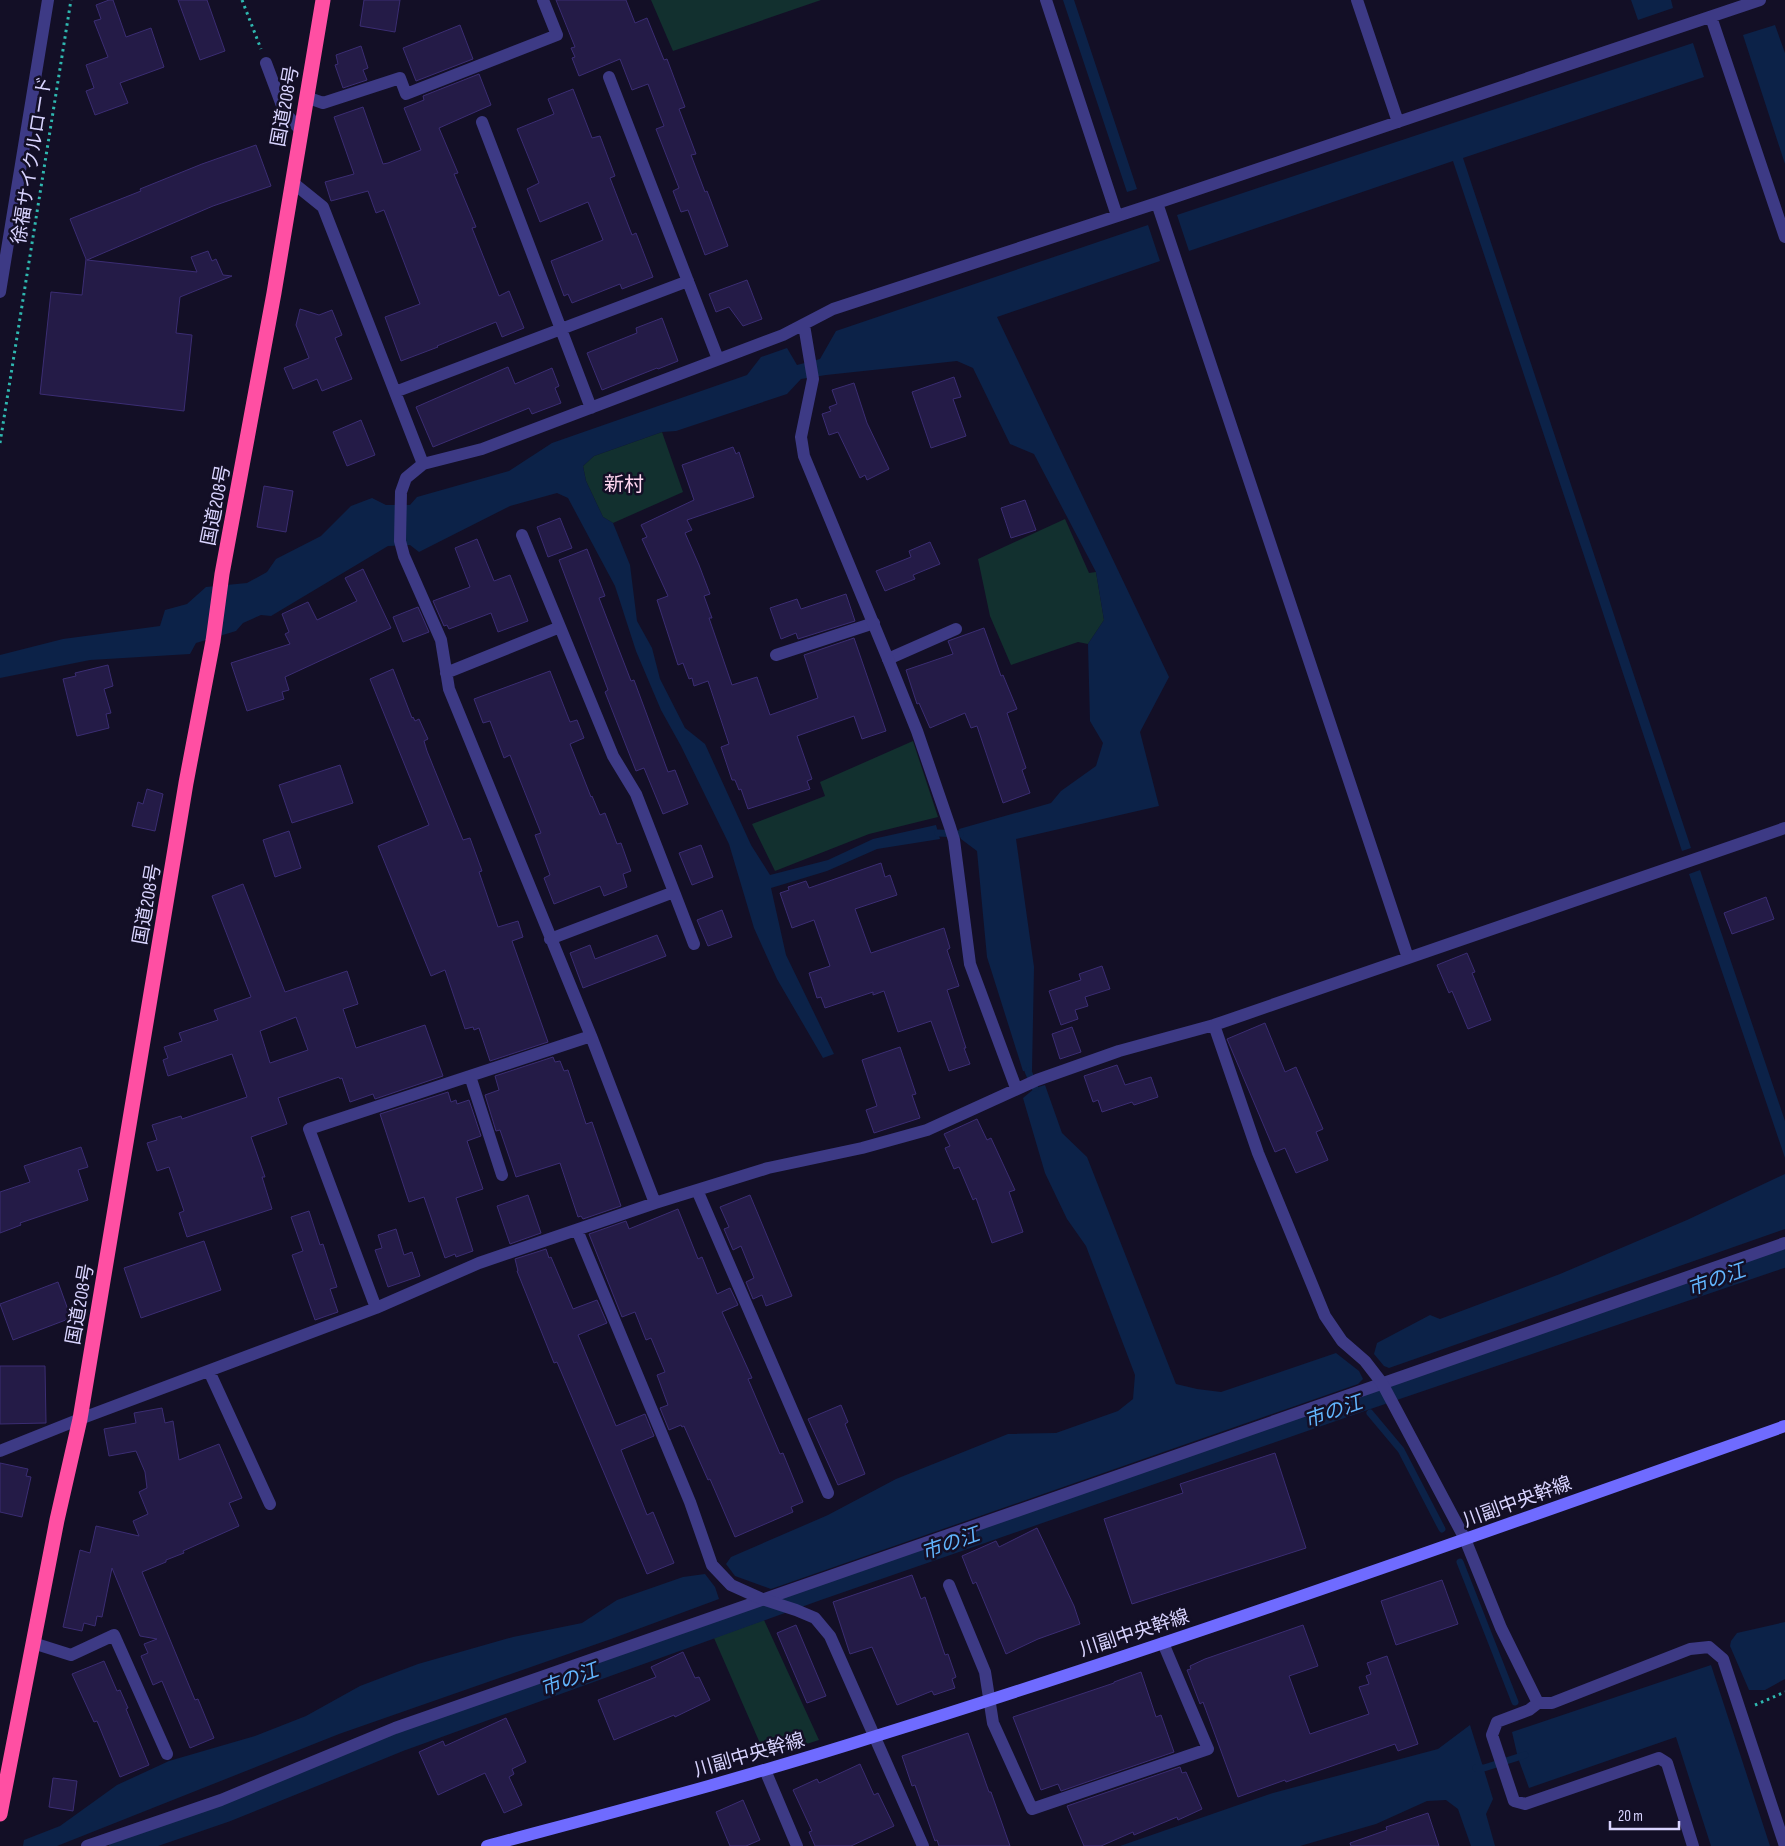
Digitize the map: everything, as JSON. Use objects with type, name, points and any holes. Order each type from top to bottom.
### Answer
[{"type":"highway","name":"国道208号","points":[[0,1814],[80,1419],[186,783],[213,640],[222,574],[274,293],[323,0]]},
{"type":"street","points":[[0,292],[48,0]]},
{"type":"street","points":[[306,97],[323,103],[400,78],[406,94],[557,35],[543,0]]},
{"type":"street","points":[[1046,0],[1117,216]]},
{"type":"street","points":[[1357,0],[1398,122]]},
{"type":"street","points":[[656,1203],[591,1036],[449,689],[441,640],[404,556],[400,541],[401,492],[406,478],[423,464],[482,449],[804,325],[833,310],[1760,0]]},
{"type":"street","points":[[1711,17],[1785,237]]},
{"type":"street","points":[[266,63],[284,111],[300,130]]},
{"type":"street","points":[[609,77],[718,359]]},
{"type":"street","points":[[482,122],[591,408]]},
{"type":"street","points":[[292,182],[323,207],[423,464]]},
{"type":"street","points":[[1157,203],[1408,958]]},
{"type":"street","points":[[395,392],[688,281]]},
{"type":"street","points":[[804,325],[813,379],[801,437],[804,456],[888,658],[952,834],[970,964],[1020,1087]]},
{"type":"street","points":[[522,535],[613,756],[636,794],[694,944]]},
{"type":"street","points":[[776,655],[874,623]]},
{"type":"street","points":[[446,673],[560,627]]},
{"type":"street","points":[[888,658],[956,629]]},
{"type":"street","points":[[0,1451],[376,1308],[479,1263],[656,1203],[768,1168],[862,1148],[926,1130],[1037,1080],[1119,1051],[1214,1025],[1785,828]]},
{"type":"street","points":[[550,939],[674,892]]},
{"type":"street","points":[[1214,1025],[1258,1153],[1325,1316],[1342,1342],[1365,1361],[1380,1379],[1392,1406],[1465,1540],[1501,1628],[1538,1703]]},
{"type":"street","points":[[376,1308],[309,1129],[591,1036]]},
{"type":"street","points":[[470,1076],[502,1176]]},
{"type":"street","points":[[697,1190],[828,1493]]},
{"type":"street","points":[[577,1230],[690,1502],[712,1564],[731,1585],[762,1599],[815,1618],[830,1636],[923,1846]]},
{"type":"street","points":[[87,1846],[222,1800],[395,1728],[1380,1379],[1785,1243]]},
{"type":"street","points":[[209,1371],[270,1504]]},
{"type":"street","name":"川副中央幹線","points":[[487,1846],[765,1770],[990,1700],[1465,1540],[1785,1426]]},
{"type":"street","points":[[950,1585],[985,1672],[994,1722],[1032,1809],[1208,1750],[1163,1643]]},
{"type":"street","points":[[33,1644],[71,1654],[114,1635],[167,1754]]},
{"type":"street","points":[[1693,1846],[1667,1763],[1658,1758],[1525,1804],[1514,1801],[1492,1735],[1497,1722],[1529,1710],[1538,1703],[1552,1703],[1690,1649],[1709,1647],[1723,1659],[1785,1846]]},
{"type":"street","points":[[765,1770],[797,1846]]},
{"type":"path","name":"徐福サイクルロード","points":[[0,443],[71,0]]},
{"type":"path","points":[[242,0],[266,63]]},
{"type":"path","points":[[1741,1711],[1785,1692]]},
{"type":"green space","points":[[651,0],[821,0],[673,51]]},
{"type":"green space","points":[[662,432],[683,492],[613,523],[603,517],[586,481],[583,466],[594,456]]},
{"type":"green space","points":[[1065,519],[1089,573],[1096,572],[1104,620],[1088,644],[1078,642],[1011,665],[990,616],[978,559]]},
{"type":"green space","points":[[913,741],[938,817],[869,834],[775,871],[752,824],[825,796],[820,782]]},
{"type":"green space","points":[[764,1620],[819,1740],[766,1757],[714,1638]]},
{"type":"water","points":[[1063,0],[1074,0],[1137,189],[1127,192]]},
{"type":"water","points":[[1631,0],[1671,0],[1673,8],[1638,20]]},
{"type":"water","points":[[1775,25],[1785,53],[1785,164],[1743,35]]},
{"type":"water","points":[[1693,43],[1704,77],[1463,158],[1691,848],[1682,851],[1453,161],[1189,251],[1177,215]]},
{"type":"water","points":[[1148,225],[1160,261],[997,317],[1169,677],[1140,732],[1159,806],[1016,839],[1034,967],[1032,1071],[1023,1071],[987,957],[977,851],[961,839],[959,829],[1051,803],[1061,791],[1096,766],[1103,743],[1090,721],[1088,644],[1104,620],[1096,572],[1034,454],[1010,444],[973,368],[957,361],[801,379],[787,394],[676,431],[662,432],[594,456],[583,466],[586,481],[603,517],[613,523],[630,565],[637,621],[652,648],[660,679],[685,728],[705,744],[751,845],[770,875],[828,860],[873,839],[936,825],[940,839],[877,849],[827,871],[771,888],[786,955],[834,1054],[823,1058],[777,979],[754,928],[729,844],[681,746],[661,710],[636,651],[615,586],[568,498],[557,493],[510,506],[419,552],[410,545],[388,546],[271,616],[261,615],[243,623],[236,631],[196,643],[190,654],[90,660],[0,678],[0,655],[63,639],[160,626],[165,610],[187,604],[206,587],[247,583],[267,572],[276,559],[321,536],[351,506],[372,498],[386,505],[410,505],[417,497],[509,471],[552,443],[747,375],[761,357],[787,348],[797,365],[820,359],[836,331]]},
{"type":"water","points":[[1700,870],[1785,1121],[1785,1158],[1689,874]]},
{"type":"water","points":[[1045,1085],[1062,1133],[1087,1157],[1176,1384],[1221,1392],[1336,1353],[1359,1371],[1363,1379],[1358,1384],[771,1589],[735,1576],[726,1564],[731,1557],[828,1515],[896,1479],[1008,1434],[1056,1433],[1118,1411],[1133,1399],[1135,1375],[1086,1246],[1067,1219],[1045,1173],[1023,1098],[1035,1088]]},
{"type":"water","points":[[1785,1174],[1785,1229],[1389,1368],[1384,1366],[1374,1354],[1377,1343],[1430,1315],[1440,1319],[1560,1274],[1687,1220]]},
{"type":"water","points":[[705,1574],[715,1587],[719,1599],[611,1639],[339,1734],[57,1846],[23,1846],[24,1840],[60,1826],[117,1785],[169,1761],[255,1736],[306,1716],[360,1686],[418,1664],[513,1637],[582,1623],[617,1600],[683,1577]]},
{"type":"water","points":[[1785,1622],[1785,1679],[1765,1690],[1749,1690],[1730,1646],[1731,1641],[1737,1633]]},
{"type":"water","points":[[1711,1665],[1770,1846],[1711,1846],[1676,1737],[1529,1788],[1518,1758],[1512,1732]]},
{"type":"water","points":[[1470,1725],[1493,1799],[1486,1814],[1495,1846],[1471,1846],[1458,1809],[1446,1800],[1427,1801],[1376,1824],[1300,1846],[1120,1846],[1273,1793],[1438,1749]]},
{"type":"building","points":[[113,0],[126,37],[151,28],[164,67],[120,83],[128,103],[95,115],[86,91],[94,88],[86,65],[108,57],[94,21],[101,19],[96,5]]},
{"type":"building","points":[[178,0],[207,0],[225,51],[200,60]]},
{"type":"building","points":[[364,0],[400,0],[395,32],[360,26]]},
{"type":"building","points":[[556,0],[626,0],[635,23],[647,18],[664,60],[667,59],[685,107],[679,109],[696,154],[691,155],[728,246],[705,255],[688,210],[681,212],[673,191],[679,188],[656,129],[664,126],[648,84],[632,90],[620,59],[579,76],[572,58],[575,57],[571,48],[575,47]]},
{"type":"building","points":[[460,25],[473,59],[416,81],[403,48]]},
{"type":"building","points":[[361,46],[368,68],[363,70],[367,80],[343,88],[335,65],[338,64],[336,55]]},
{"type":"building","points":[[479,74],[491,105],[439,128],[458,173],[454,174],[476,227],[472,228],[499,296],[509,291],[524,328],[502,337],[496,322],[401,361],[385,317],[420,304],[384,210],[376,213],[368,191],[331,201],[325,182],[354,174],[334,117],[363,107],[383,164],[388,163],[421,150],[404,108],[424,100],[423,96]]},
{"type":"building","points":[[573,89],[592,138],[600,136],[615,176],[610,178],[632,235],[636,233],[653,277],[622,289],[620,284],[572,303],[568,294],[564,296],[551,261],[603,240],[588,202],[540,222],[527,189],[539,183],[517,129],[554,114],[548,99]]},
{"type":"building","points":[[256,145],[271,186],[213,206],[87,260],[197,272],[191,257],[208,251],[212,261],[216,259],[223,275],[232,276],[180,297],[176,333],[192,335],[184,411],[40,394],[51,292],[82,295],[86,259],[70,219],[202,164]]},
{"type":"building","points":[[747,280],[762,319],[743,326],[729,307],[716,312],[709,294]]},
{"type":"building","points":[[300,309],[319,315],[332,310],[342,335],[335,338],[352,379],[322,391],[317,379],[293,389],[284,368],[309,358],[296,325]]},
{"type":"building","points":[[662,318],[678,361],[602,390],[587,353],[637,333],[636,328]]},
{"type":"building","points":[[508,367],[515,384],[552,368],[559,386],[555,388],[561,403],[532,414],[529,408],[433,447],[416,407]]},
{"type":"building","points":[[954,377],[961,397],[953,399],[966,436],[931,448],[912,392]]},
{"type":"building","points":[[854,383],[867,423],[889,469],[867,480],[865,475],[860,478],[838,432],[829,435],[822,414],[831,411],[829,407],[837,404],[832,390]]},
{"type":"building","points":[[361,420],[375,455],[347,466],[333,432]]},
{"type":"building","points":[[733,447],[736,454],[739,452],[754,497],[687,520],[692,530],[685,533],[710,594],[704,596],[712,618],[709,618],[732,685],[757,677],[770,715],[818,698],[804,655],[854,638],[886,731],[862,739],[854,716],[797,736],[812,779],[807,781],[810,789],[748,809],[741,789],[739,790],[735,780],[732,780],[721,747],[729,744],[708,681],[694,686],[692,678],[689,679],[683,663],[678,665],[657,600],[668,596],[642,539],[647,537],[641,525],[694,500],[682,465]]},
{"type":"building","points":[[264,486],[293,491],[286,532],[257,527]]},
{"type":"building","points":[[1025,500],[1036,530],[1011,538],[1001,508]]},
{"type":"building","points":[[560,518],[572,548],[548,557],[537,527]]},
{"type":"building","points":[[477,539],[494,581],[510,575],[528,621],[498,632],[491,613],[449,629],[447,625],[444,626],[433,601],[470,587],[455,548]]},
{"type":"building","points":[[930,542],[940,564],[913,575],[915,579],[885,591],[876,571],[911,557],[909,551]]},
{"type":"building","points":[[587,549],[605,596],[599,598],[631,681],[634,680],[668,772],[675,770],[688,804],[663,814],[644,768],[636,771],[605,692],[608,690],[559,560]]},
{"type":"building","points":[[363,569],[391,628],[285,677],[289,690],[282,692],[284,699],[247,711],[231,663],[290,644],[285,634],[289,632],[282,614],[308,602],[317,620],[357,601],[345,578]]},
{"type":"building","points":[[846,594],[855,621],[798,639],[796,633],[781,639],[770,608],[797,599],[801,609]]},
{"type":"building","points":[[418,607],[429,632],[403,642],[393,617]]},
{"type":"building","points":[[984,628],[1001,676],[1003,675],[1017,709],[1007,713],[1026,768],[1022,770],[1030,793],[1003,803],[977,726],[971,728],[965,713],[930,728],[919,703],[917,704],[906,670],[953,654],[948,641]]},
{"type":"building","points":[[108,665],[113,686],[104,689],[111,713],[106,714],[109,728],[77,736],[63,679],[76,676],[75,673]]},
{"type":"building","points":[[393,669],[412,718],[415,721],[419,719],[428,739],[424,741],[427,751],[463,840],[470,838],[482,871],[479,872],[498,927],[518,921],[523,937],[512,941],[548,1042],[490,1061],[479,1028],[474,1030],[473,1027],[465,1029],[445,970],[431,976],[378,846],[429,825],[370,679]]},
{"type":"building","points":[[550,671],[570,722],[577,720],[584,738],[570,744],[591,797],[600,815],[605,813],[617,844],[621,843],[631,871],[623,874],[627,887],[604,896],[600,886],[554,904],[544,878],[550,875],[535,835],[541,833],[510,755],[504,758],[490,721],[483,723],[474,699]]},
{"type":"building","points":[[340,765],[353,803],[292,823],[279,785]]},
{"type":"building","points":[[147,789],[163,794],[155,831],[132,826],[138,802],[143,804]]},
{"type":"building","points":[[289,831],[301,868],[275,877],[263,840]]},
{"type":"building","points":[[701,845],[713,877],[692,885],[679,853]]},
{"type":"building","points":[[881,863],[885,877],[890,875],[897,895],[855,909],[871,953],[944,928],[950,948],[947,950],[959,986],[947,990],[970,1064],[949,1071],[931,1021],[898,1032],[884,991],[873,995],[873,992],[825,1008],[821,997],[817,998],[809,973],[830,966],[814,920],[792,928],[780,893],[789,890],[788,887],[806,881],[809,888]]},
{"type":"building","points":[[243,884],[285,992],[347,971],[358,1004],[343,1009],[356,1048],[425,1025],[443,1076],[375,1099],[373,1094],[350,1102],[342,1078],[340,1079],[339,1077],[278,1098],[287,1124],[251,1137],[265,1177],[262,1177],[272,1209],[187,1237],[179,1213],[184,1211],[169,1167],[157,1171],[147,1143],[157,1140],[152,1125],[181,1116],[182,1119],[247,1097],[232,1054],[168,1076],[163,1060],[168,1058],[164,1047],[182,1041],[179,1033],[218,1020],[214,1010],[251,997],[212,896]],"holes":[[[296,1017],[308,1050],[270,1063],[260,1031]]]},
{"type":"building","points":[[1766,897],[1774,919],[1732,934],[1724,913]]},
{"type":"building","points":[[722,910],[732,937],[708,946],[697,920]]},
{"type":"building","points":[[657,935],[666,956],[583,988],[570,953],[590,945],[595,959]]},
{"type":"building","points":[[1467,953],[1475,972],[1472,973],[1491,1020],[1468,1029],[1452,991],[1449,993],[1437,965]]},
{"type":"building","points":[[1102,966],[1110,989],[1085,997],[1088,1006],[1075,1010],[1078,1019],[1061,1025],[1049,991],[1081,980],[1079,974]]},
{"type":"building","points":[[1265,1023],[1285,1072],[1296,1067],[1323,1129],[1316,1132],[1328,1160],[1296,1173],[1285,1148],[1275,1152],[1227,1039]]},
{"type":"building","points":[[1072,1027],[1081,1052],[1060,1059],[1052,1034]]},
{"type":"building","points":[[900,1047],[916,1094],[912,1095],[920,1118],[874,1133],[866,1110],[877,1106],[862,1060]]},
{"type":"building","points":[[553,1057],[555,1062],[560,1061],[564,1071],[568,1070],[586,1124],[592,1122],[621,1206],[583,1219],[581,1216],[578,1217],[560,1163],[516,1177],[500,1130],[496,1131],[485,1095],[499,1090],[495,1076]]},
{"type":"building","points":[[1117,1065],[1125,1085],[1151,1077],[1158,1097],[1134,1105],[1132,1102],[1102,1112],[1098,1100],[1093,1102],[1084,1076]]},
{"type":"building","points":[[448,1092],[451,1102],[456,1100],[457,1104],[469,1100],[481,1136],[467,1141],[483,1189],[456,1198],[473,1251],[456,1257],[455,1254],[445,1258],[424,1197],[409,1202],[380,1114]]},
{"type":"building","points":[[977,1119],[987,1140],[991,1138],[1015,1190],[1009,1192],[1023,1232],[992,1243],[976,1198],[973,1200],[959,1167],[954,1169],[945,1148],[950,1146],[944,1134]]},
{"type":"building","points":[[81,1147],[88,1167],[78,1170],[88,1200],[20,1223],[21,1225],[0,1233],[0,1192],[30,1182],[24,1166]]},
{"type":"building","points":[[528,1195],[541,1233],[510,1244],[497,1206]]},
{"type":"building","points":[[750,1195],[792,1296],[766,1306],[762,1295],[753,1299],[746,1282],[754,1278],[741,1246],[733,1250],[724,1229],[729,1227],[720,1207]]},
{"type":"building","points":[[678,1209],[698,1259],[702,1257],[717,1294],[730,1288],[738,1305],[722,1312],[752,1378],[748,1379],[780,1454],[783,1453],[803,1502],[791,1507],[793,1512],[735,1537],[684,1426],[682,1427],[681,1425],[669,1430],[660,1408],[668,1405],[657,1375],[665,1372],[651,1338],[646,1340],[635,1312],[622,1317],[589,1234],[626,1221],[629,1229]]},
{"type":"building","points":[[309,1211],[320,1245],[323,1244],[337,1287],[330,1289],[338,1312],[315,1320],[292,1255],[303,1251],[291,1217]]},
{"type":"building","points":[[396,1229],[404,1255],[412,1252],[420,1276],[388,1287],[375,1250],[382,1248],[378,1235]]},
{"type":"building","points":[[204,1241],[221,1290],[141,1318],[124,1268]]},
{"type":"building","points":[[546,1249],[573,1309],[597,1300],[607,1323],[578,1335],[616,1426],[645,1414],[654,1436],[621,1450],[647,1515],[653,1512],[674,1563],[647,1574],[557,1362],[554,1363],[517,1271],[515,1259]]},
{"type":"building","points":[[58,1282],[71,1318],[13,1340],[0,1304]]},
{"type":"building","points":[[0,1366],[45,1366],[46,1423],[0,1424]]},
{"type":"building","points":[[841,1405],[848,1422],[845,1424],[865,1474],[838,1485],[808,1419]]},
{"type":"building","points":[[162,1408],[165,1423],[173,1421],[179,1460],[219,1444],[242,1498],[229,1503],[239,1526],[142,1572],[195,1700],[198,1699],[214,1738],[190,1748],[162,1681],[153,1685],[141,1656],[148,1653],[144,1644],[157,1639],[140,1636],[112,1568],[102,1617],[97,1616],[95,1626],[84,1623],[82,1631],[63,1627],[80,1550],[90,1553],[96,1526],[139,1536],[133,1521],[148,1514],[139,1492],[147,1488],[145,1472],[136,1451],[109,1456],[104,1429],[136,1423],[134,1413]]},
{"type":"building","points":[[1275,1453],[1306,1548],[1132,1604],[1104,1519],[1183,1493],[1180,1484]]},
{"type":"building","points":[[0,1463],[28,1469],[26,1476],[31,1477],[22,1517],[0,1512]]},
{"type":"building","points":[[1037,1528],[1074,1606],[1080,1624],[1038,1639],[1006,1654],[976,1582],[973,1584],[962,1556],[996,1541],[999,1547]]},
{"type":"building","points":[[912,1575],[921,1599],[925,1597],[945,1655],[948,1654],[956,1677],[952,1679],[955,1688],[934,1695],[932,1691],[897,1705],[872,1647],[850,1654],[833,1602]]},
{"type":"building","points":[[1442,1580],[1458,1624],[1396,1645],[1381,1601]]},
{"type":"building","points":[[796,1625],[826,1696],[807,1703],[777,1633]]},
{"type":"building","points":[[1303,1625],[1318,1666],[1289,1676],[1310,1734],[1369,1714],[1359,1687],[1369,1684],[1366,1676],[1371,1674],[1367,1663],[1387,1656],[1418,1744],[1398,1751],[1395,1744],[1238,1797],[1203,1702],[1200,1704],[1187,1670],[1191,1669],[1190,1666],[1205,1659]]},
{"type":"building","points":[[683,1652],[695,1678],[699,1677],[710,1700],[675,1717],[674,1715],[614,1740],[598,1700],[656,1677],[651,1667]]},
{"type":"building","points":[[104,1661],[117,1691],[120,1690],[128,1708],[126,1709],[149,1765],[120,1777],[97,1721],[94,1722],[72,1674]]},
{"type":"building","points":[[1141,1672],[1156,1717],[1161,1715],[1174,1752],[1061,1791],[1058,1784],[1041,1790],[1013,1717]]},
{"type":"building","points":[[506,1718],[526,1762],[512,1769],[514,1774],[509,1777],[522,1805],[504,1813],[485,1773],[438,1795],[419,1752],[443,1741],[445,1746]]},
{"type":"building","points":[[968,1733],[1010,1846],[939,1846],[937,1840],[935,1841],[915,1785],[912,1786],[902,1756]]},
{"type":"building","points":[[860,1764],[874,1795],[878,1793],[894,1826],[851,1846],[815,1846],[809,1832],[812,1831],[793,1790],[817,1779],[819,1783]]},
{"type":"building","points":[[1180,1767],[1182,1773],[1186,1772],[1202,1809],[1178,1820],[1177,1817],[1134,1835],[1133,1832],[1101,1846],[1084,1846],[1067,1806]]},
{"type":"building","points":[[53,1778],[77,1781],[73,1811],[49,1807]]},
{"type":"building","points":[[743,1800],[760,1840],[746,1846],[730,1846],[716,1812]]},
{"type":"building","points":[[1428,1813],[1439,1846],[1351,1846],[1350,1843],[1387,1830],[1386,1827]]},
{"type":"waterway","points":[[938,833],[960,834]]},
{"type":"waterway","points":[[1028,1071],[1035,1088]]},
{"type":"waterway","name":"市の江","points":[[121,1846],[226,1810],[401,1739],[816,1589],[1785,1255]]},
{"type":"waterway","points":[[1370,1413],[1401,1450],[1442,1529]]},
{"type":"waterway","points":[[1460,1562],[1515,1702]]},
{"type":"waterway","points":[[1476,1768],[1484,1768],[1525,1755]]},
{"type":"district","name":"新村","points":[[624,484]]}]
